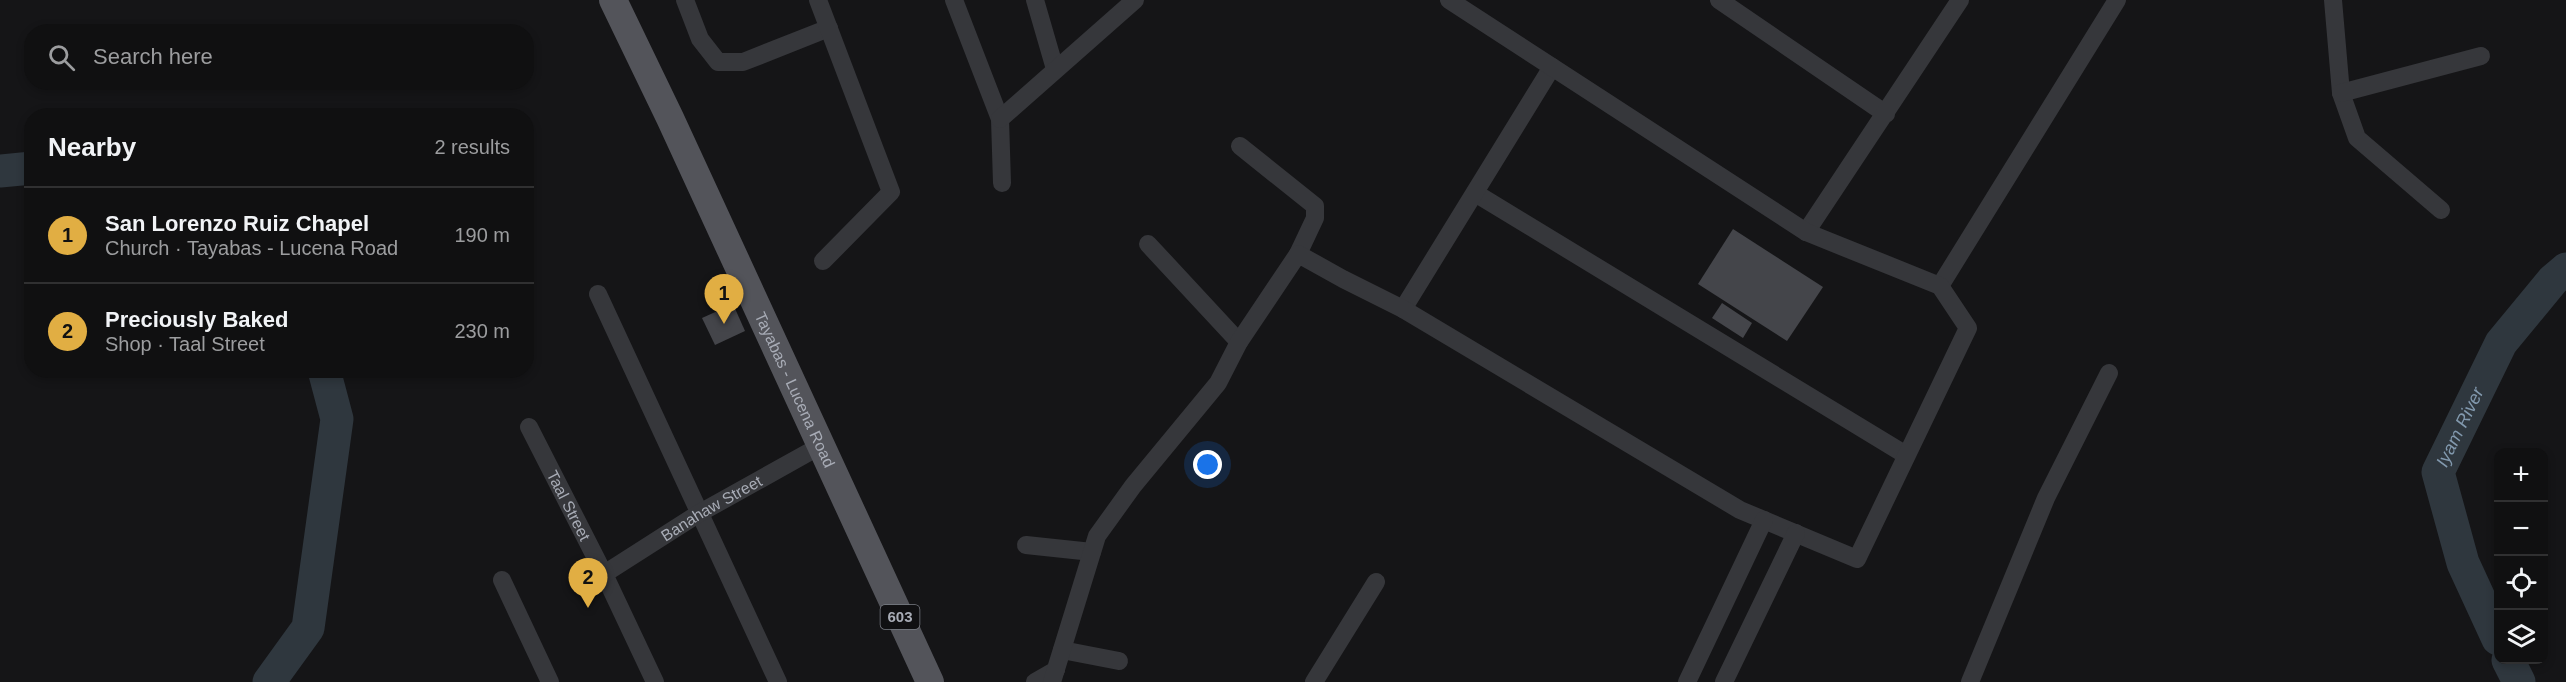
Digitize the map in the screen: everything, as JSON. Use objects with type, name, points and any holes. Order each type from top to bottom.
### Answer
[{"type":"main road","name":"Tayabas - Lucena Road","points":[[613,0],[670,118],[930,682]]},
{"type":"street","points":[[685,0],[700,39],[718,62],[743,62],[829,28]]},
{"type":"street","points":[[818,0],[891,192],[823,261]]},
{"type":"street","points":[[954,0],[1000,119],[1002,183]]},
{"type":"street","points":[[1035,0],[1054,69]]},
{"type":"street","points":[[1000,119],[1054,69],[1135,0]]},
{"type":"street","points":[[1298,254],[1402,309],[1740,510],[1857,559],[1968,328],[1940,286],[1806,232],[1449,0]]},
{"type":"street","points":[[1719,0],[1886,114]]},
{"type":"street","points":[[1806,232],[1960,0]]},
{"type":"street","points":[[1940,286],[2117,0]]},
{"type":"street","points":[[2333,0],[2341,93],[2357,138],[2441,210]]},
{"type":"street","points":[[2341,93],[2481,56]]},
{"type":"street","points":[[1402,309],[1552,67]]},
{"type":"street","points":[[1035,682],[1054,676],[1097,536],[1133,486],[1218,383],[1239,342],[1298,254],[1315,218],[1315,206],[1240,146]]},
{"type":"street","points":[[1475,193],[1906,455]]},
{"type":"street","points":[[1148,244],[1239,342]]},
{"type":"street","points":[[598,294],[698,514],[778,682]]},
{"type":"street","points":[[1970,682],[2046,498],[2109,373]]},
{"type":"street","name":"Taal Street","points":[[529,427],[604,574],[655,682]]},
{"type":"street","name":"Banahaw Street","points":[[604,574],[698,514],[820,446]]},
{"type":"street","points":[[1687,682],[1764,520]]},
{"type":"street","points":[[1724,682],[1796,533]]},
{"type":"street","points":[[1026,545],[1092,552]]},
{"type":"street","points":[[502,580],[550,682]]},
{"type":"street","points":[[1314,682],[1376,582]]},
{"type":"street","points":[[1062,650],[1119,662]]},
{"type":"building","points":[[1733,229],[1823,287],[1787,341],[1698,284]]},
{"type":"building","points":[[1722,303],[1752,323],[1743,338],[1712,318]]},
{"type":"building","points":[[733,304],[745,331],[715,345],[702,318]]},
{"type":"waterway","points":[[0,171],[24,169]]},
{"type":"waterway","name":"Iyam River","points":[[2494,630],[2463,563],[2438,472],[2501,343],[2553,280],[2566,269]]},
{"type":"waterway","points":[[269,682],[308,628],[337,419],[326,378]]},
{"type":"waterway","name":"Iyam River","points":[[2510,664],[2519,682]]},
{"type":"place","name":"San Lorenzo Ruiz Chapel","points":[[724,324]]},
{"type":"place","name":"Preciously Baked","points":[[588,608]]}]
